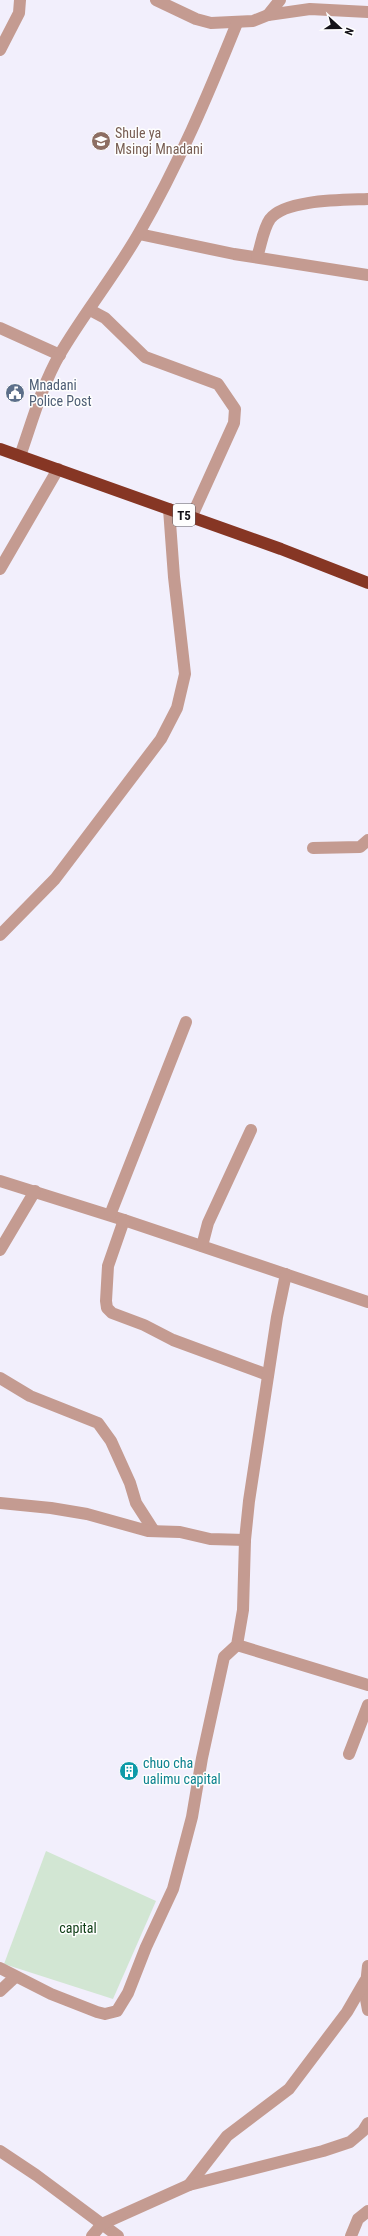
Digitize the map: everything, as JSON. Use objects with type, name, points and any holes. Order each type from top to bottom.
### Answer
[{"type":"highway","name":"T5","points":[[0,449],[169,509],[368,583]]},
{"type":"street","points":[[0,50],[19,13],[20,0]]},
{"type":"street","points":[[156,0],[196,19],[211,23],[253,21],[268,15],[310,9],[368,12]]},
{"type":"street","points":[[268,15],[280,0]]},
{"type":"street","points":[[20,456],[60,355],[139,234],[197,121],[237,22]]},
{"type":"street","points":[[258,257],[269,221],[280,212],[294,205],[306,203],[368,199]]},
{"type":"street","points":[[139,234],[258,257],[368,274]]},
{"type":"street","points":[[90,310],[109,322],[145,357],[218,384],[235,409],[234,423],[191,518]]},
{"type":"street","points":[[0,328],[60,355]]},
{"type":"street","points":[[0,569],[58,470]]},
{"type":"street","points":[[0,935],[55,878],[161,739],[177,708],[185,674],[174,578],[169,509]]},
{"type":"street","points":[[313,848],[360,847],[368,840]]},
{"type":"street","points":[[110,1215],[186,1022]]},
{"type":"street","points":[[202,1246],[208,1222],[251,1130]]},
{"type":"street","points":[[0,1181],[110,1215],[368,1302]]},
{"type":"street","points":[[0,1250],[35,1191]]},
{"type":"street","points":[[124,1220],[108,1266],[107,1308],[112,1313],[144,1325],[173,1340],[268,1375]]},
{"type":"street","points":[[0,1968],[16,1978],[97,2012],[105,2014],[117,2011],[123,2004],[173,1888],[192,1817],[202,1758],[224,1657],[237,1645],[243,1610],[245,1540],[268,1375],[277,1317],[286,1274]]},
{"type":"street","points":[[0,1378],[30,1396],[98,1423],[116,1450],[130,1483],[136,1503],[154,1531]]},
{"type":"street","points":[[0,1503],[44,1507],[87,1514],[142,1530],[180,1532],[210,1539],[245,1540]]},
{"type":"street","points":[[237,1645],[368,1685]]},
{"type":"street","points":[[349,1754],[368,1705]]},
{"type":"street","points":[[368,1966],[365,1981],[365,1994],[368,2010]]},
{"type":"street","points":[[0,1991],[16,1978]]},
{"type":"street","points":[[189,2185],[227,2136],[289,2089],[334,2030],[365,1981]]},
{"type":"street","points":[[96,2232],[189,2185],[324,2151],[350,2142],[363,2131],[368,2123]]},
{"type":"street","points":[[0,2151],[87,2212],[96,2232]]},
{"type":"street","points":[[351,2236],[358,2219],[368,2211]]},
{"type":"street","points":[[96,2232],[118,2236]]},
{"type":"green space","name":"capital","points":[[46,1851],[156,1901],[113,1999],[4,1964]]},
{"type":"place","name":"Shule ya Msingi Mnadani","points":[[101,141]]},
{"type":"place","name":"Mnadani Police Post","points":[[15,393]]},
{"type":"place","name":"chuo cha ualimu capital","points":[[129,1771]]}]
